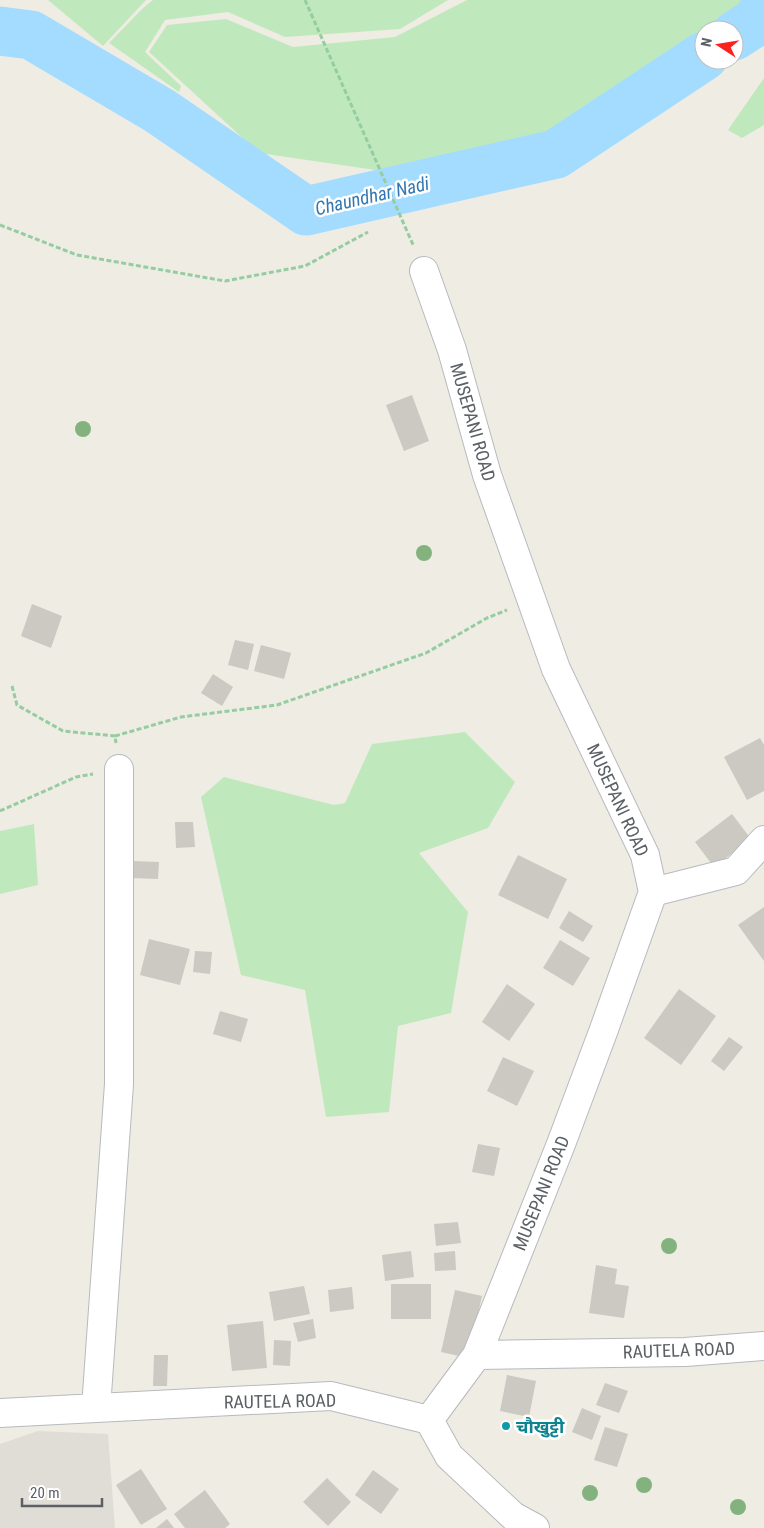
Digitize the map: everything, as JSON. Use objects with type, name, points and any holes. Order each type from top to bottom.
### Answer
[{"type":"street","name":"MUSEPANI ROAD","points":[[424,271],[452,350],[487,475],[556,669],[645,855],[653,892],[600,1042],[477,1355]]},
{"type":"street","points":[[96,1408],[119,1084],[119,769]]},
{"type":"street","points":[[653,892],[736,871],[764,840]]},
{"type":"street","name":"RAUTELA ROAD","points":[[477,1355],[685,1352],[764,1346]]},
{"type":"street","points":[[477,1355],[429,1420],[449,1456],[513,1516],[535,1528]]},
{"type":"street","name":"RAUTELA ROAD","points":[[0,1413],[331,1396],[429,1420]]},
{"type":"path","points":[[305,0],[424,271]]},
{"type":"path","points":[[0,225],[77,256],[225,280],[305,266],[368,232]]},
{"type":"path","points":[[12,686],[17,706],[63,731],[116,736],[181,717],[277,705],[426,653],[487,618],[532,599]]},
{"type":"path","points":[[0,811],[76,777],[119,769],[116,736]]},
{"type":"shaded area","points":[[38,1431],[108,1434],[115,1528],[0,1528],[0,1444]]},
{"type":"green space","points":[[48,0],[146,0],[103,46]]},
{"type":"green space","points":[[153,0],[448,0],[400,29],[285,37],[228,12],[165,20],[145,52],[181,86],[179,92],[109,43]]},
{"type":"green space","points":[[467,0],[743,0],[736,8],[720,20],[694,20],[694,39],[642,77],[535,141],[396,173],[259,153],[149,52],[167,25],[226,19],[293,47],[395,37]]},
{"type":"green space","points":[[764,78],[764,125],[742,138],[728,130]]},
{"type":"green space","points":[[465,732],[515,782],[488,828],[419,853],[468,912],[451,1013],[398,1026],[389,1112],[326,1117],[305,990],[241,975],[201,797],[224,777],[334,805],[345,803],[372,744]]},
{"type":"green space","points":[[34,824],[38,885],[0,894],[0,831]]},
{"type":"building","points":[[412,395],[429,441],[404,451],[386,405]]},
{"type":"building","points":[[32,604],[62,616],[51,648],[21,636]]},
{"type":"building","points":[[235,640],[254,644],[248,670],[228,665]]},
{"type":"building","points":[[261,645],[291,653],[284,679],[254,671]]},
{"type":"building","points":[[213,674],[233,687],[222,706],[201,693]]},
{"type":"building","points":[[760,738],[764,745],[764,791],[747,800],[724,757]]},
{"type":"building","points":[[732,814],[751,839],[714,867],[695,842]]},
{"type":"building","points":[[175,822],[193,822],[195,847],[176,848]]},
{"type":"building","points":[[518,855],[567,879],[548,919],[498,895]]},
{"type":"building","points":[[132,861],[159,862],[158,879],[131,878]]},
{"type":"building","points":[[764,907],[764,961],[738,925]]},
{"type":"building","points":[[569,911],[593,926],[583,942],[559,928]]},
{"type":"building","points":[[149,939],[190,949],[180,985],[140,975]]},
{"type":"building","points":[[560,940],[590,958],[573,986],[543,968]]},
{"type":"building","points":[[195,951],[212,952],[210,974],[193,972]]},
{"type":"building","points":[[507,984],[535,1004],[509,1041],[482,1022]]},
{"type":"building","points":[[679,989],[716,1016],[681,1065],[644,1038]]},
{"type":"building","points":[[220,1011],[248,1019],[241,1042],[213,1034]]},
{"type":"building","points":[[729,1037],[743,1047],[724,1071],[711,1061]]},
{"type":"building","points":[[503,1057],[534,1071],[517,1106],[487,1091]]},
{"type":"building","points":[[478,1144],[500,1148],[494,1176],[472,1172]]},
{"type":"building","points":[[458,1222],[461,1243],[436,1246],[434,1224]]},
{"type":"building","points":[[411,1251],[414,1277],[385,1281],[382,1255]]},
{"type":"building","points":[[455,1251],[456,1270],[435,1271],[434,1253]]},
{"type":"building","points":[[596,1265],[617,1269],[615,1284],[629,1286],[624,1318],[589,1313]]},
{"type":"building","points":[[391,1284],[431,1284],[431,1319],[391,1319]]},
{"type":"building","points":[[304,1286],[310,1314],[274,1321],[269,1292]]},
{"type":"building","points":[[352,1287],[354,1309],[330,1312],[328,1290]]},
{"type":"building","points":[[455,1290],[482,1296],[468,1358],[441,1352]]},
{"type":"building","points":[[313,1319],[316,1338],[298,1342],[293,1323]]},
{"type":"building","points":[[263,1321],[267,1368],[232,1371],[227,1325]]},
{"type":"building","points":[[274,1340],[291,1341],[290,1366],[273,1365]]},
{"type":"building","points":[[154,1355],[168,1355],[167,1386],[153,1386]]},
{"type":"building","points":[[507,1375],[536,1381],[529,1417],[500,1411]]},
{"type":"building","points":[[605,1383],[628,1391],[619,1413],[596,1405]]},
{"type":"building","points":[[582,1408],[601,1416],[592,1440],[572,1432]]},
{"type":"building","points":[[605,1427],[628,1434],[617,1467],[594,1460]]},
{"type":"building","points":[[141,1469],[167,1509],[141,1525],[116,1485]]},
{"type":"building","points":[[373,1470],[399,1489],[381,1514],[355,1495]]},
{"type":"building","points":[[327,1478],[351,1502],[328,1526],[303,1502]]},
{"type":"building","points":[[205,1490],[230,1524],[225,1528],[185,1528],[174,1514]]},
{"type":"building","points":[[167,1519],[174,1528],[156,1528]]},
{"type":"waterway","name":"Chaundhar Nadi","points":[[744,30],[754,23],[764,11]]},
{"type":"waterway","name":"Chaundhar Nadi","points":[[0,31],[31,35],[160,111],[306,211],[556,154],[694,63]]},
{"type":"place","name":"चौखुट्टी","points":[[506,1426]]}]
